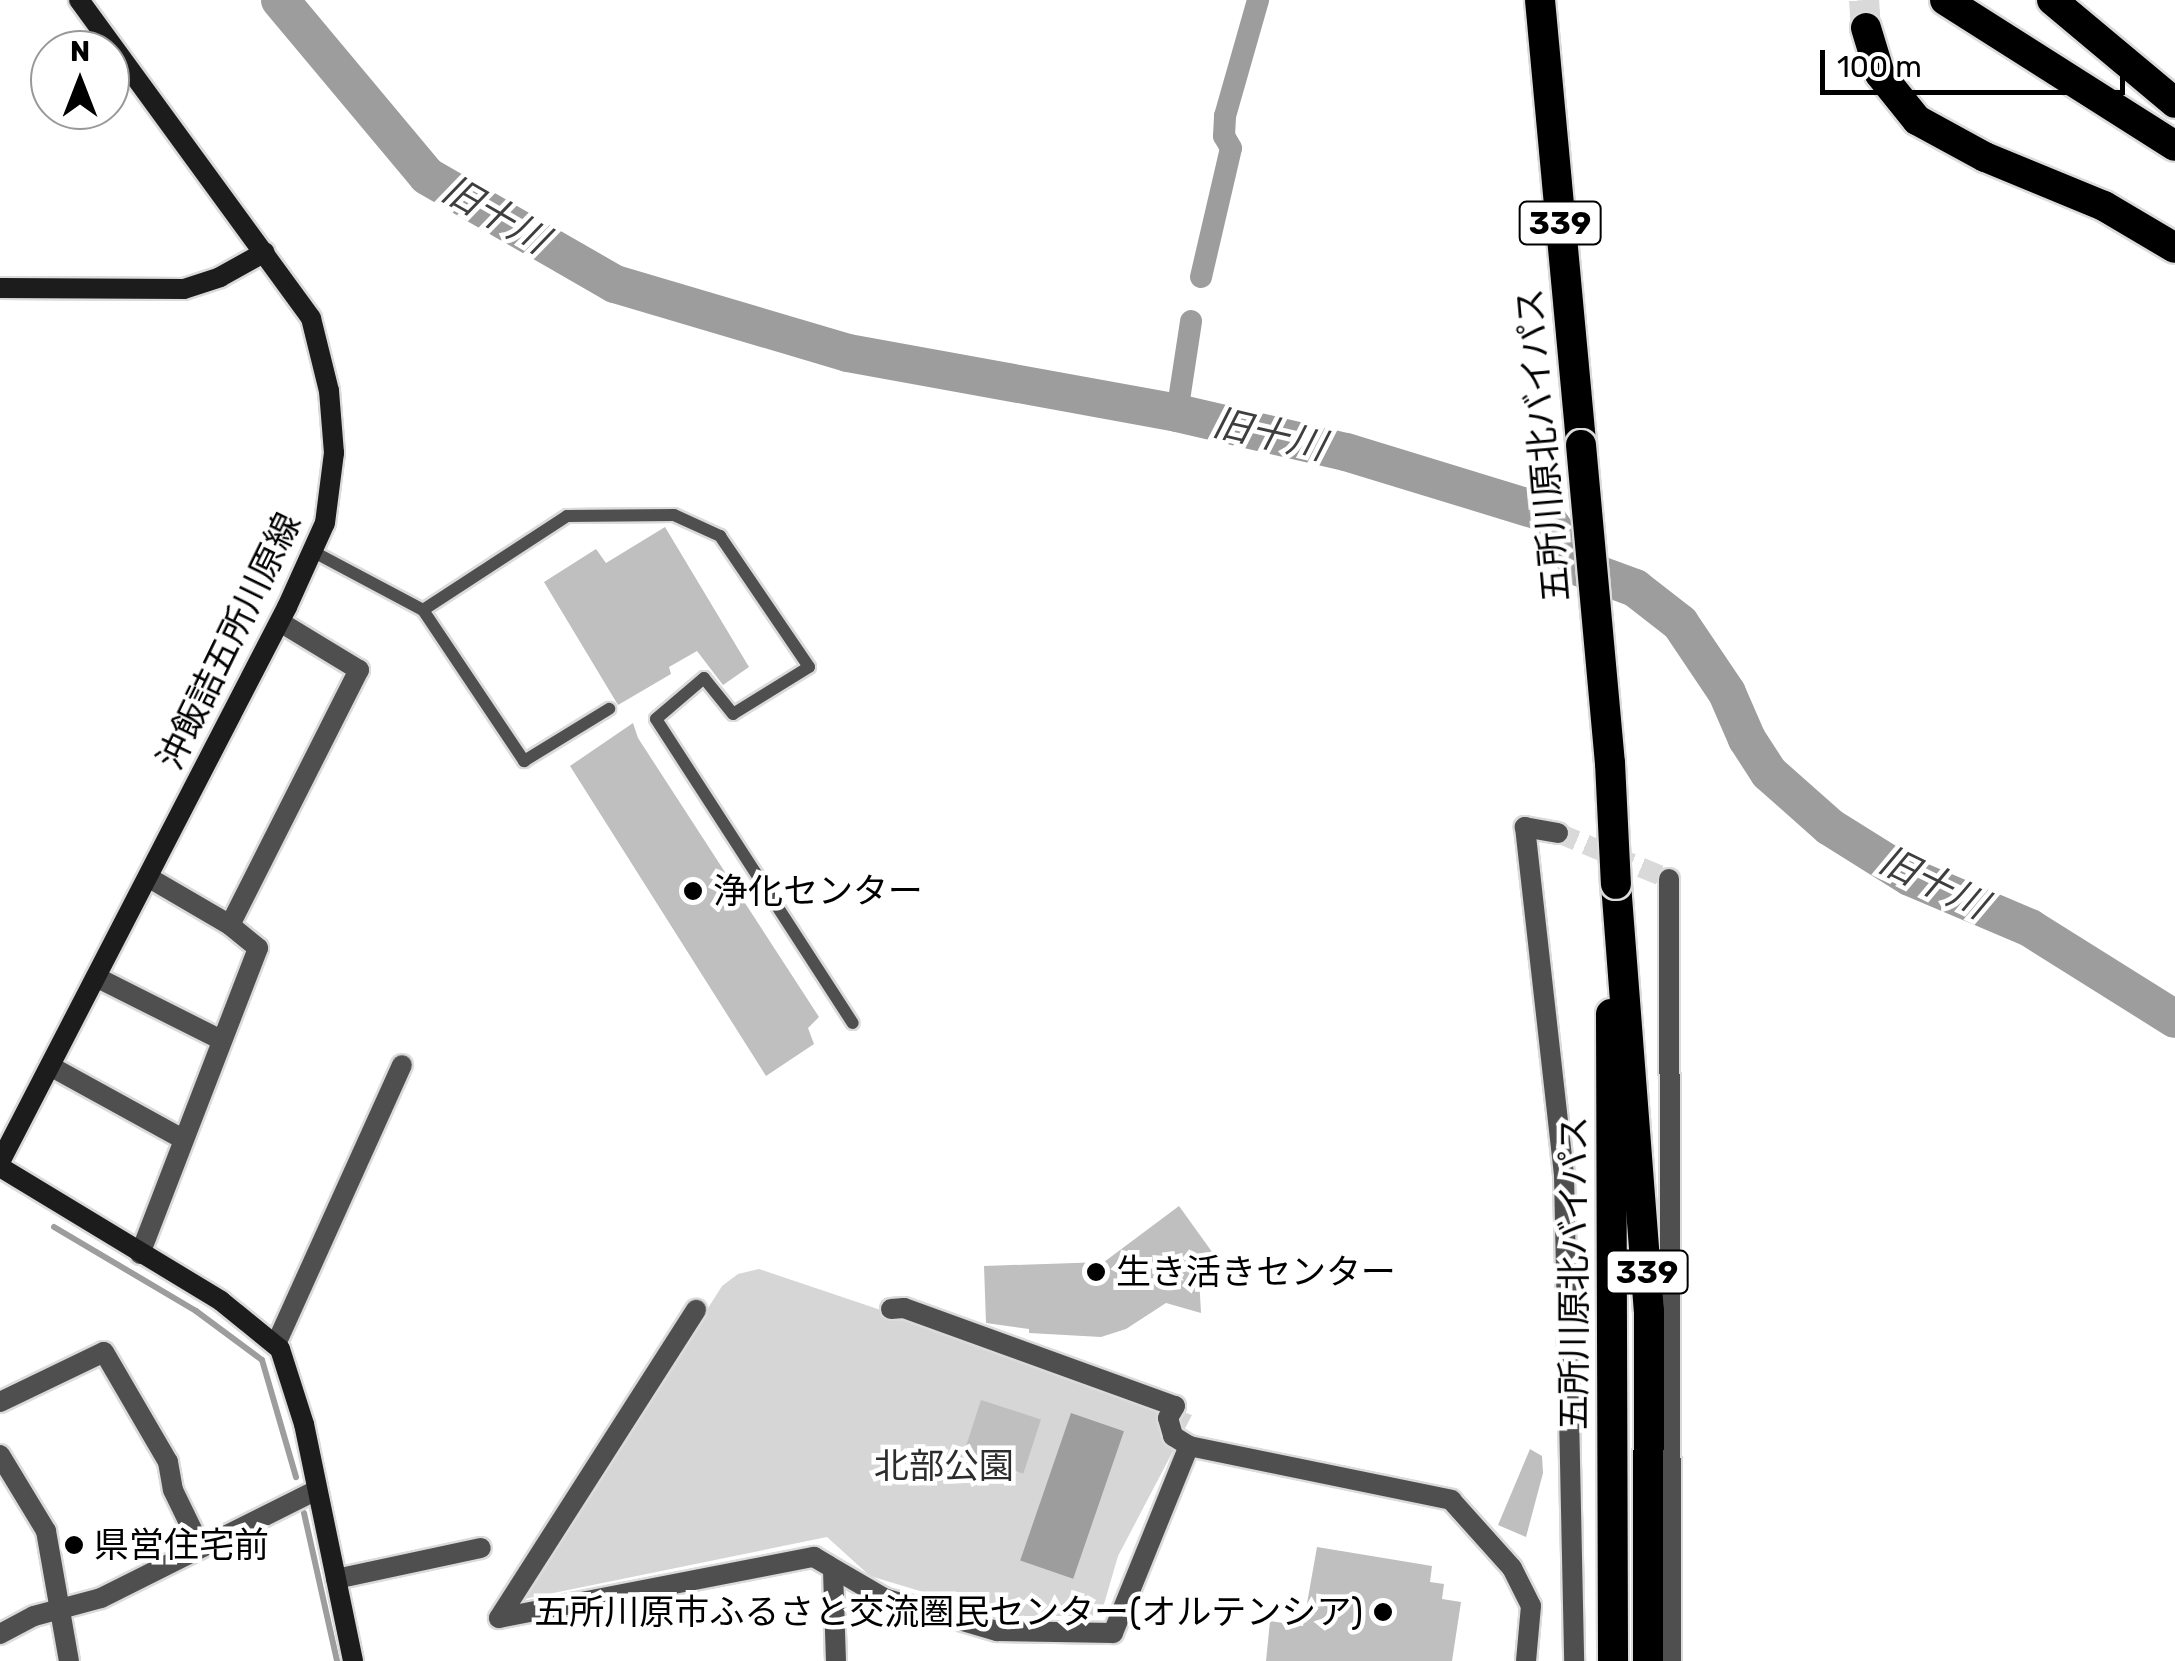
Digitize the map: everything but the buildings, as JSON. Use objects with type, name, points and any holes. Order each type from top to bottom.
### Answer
[{"type":"highway","name":"五所川原北バイパス","points":[[1540,0],[1610,763],[1650,1311],[1648,1661]]},
{"type":"highway","points":[[1945,0],[2175,146]]},
{"type":"highway","points":[[2052,0],[2175,103]]},
{"type":"highway","points":[[1866,28],[1880,74],[1918,120],[1985,157],[2104,206],[2175,248]]},
{"type":"highway","name":"五所川原北バイパス","points":[[1613,1661],[1610,1030],[1616,884]]},
{"type":"main road","name":"沖飯詰五所川原線","points":[[0,1165],[280,622],[325,522],[334,453],[329,391],[311,318],[79,0]]},
{"type":"main road","points":[[0,288],[184,289],[220,278],[265,252]]},
{"type":"main road","points":[[0,1165],[221,1301],[276,1344],[304,1424],[353,1661]]},
{"type":"street","points":[[230,925],[359,670],[280,622]]},
{"type":"street","points":[[1558,833],[1525,827],[1564,1176],[1574,1661]]},
{"type":"street","points":[[140,1254],[258,948],[230,925],[148,877]]},
{"type":"street","points":[[1669,879],[1671,1661]]},
{"type":"street","points":[[96,977],[222,1040]]},
{"type":"street","points":[[276,1344],[402,1065]]},
{"type":"street","points":[[50,1066],[183,1139]]},
{"type":"street","points":[[891,1310],[904,1308],[1175,1406],[1168,1418],[1173,1436],[1190,1446],[1451,1500],[1512,1568],[1531,1606],[1526,1661]]},
{"type":"street","points":[[696,1310],[499,1618],[814,1558],[884,1598],[997,1632],[1113,1634],[1190,1446]]},
{"type":"street","points":[[0,1402],[104,1352],[168,1462],[173,1490],[201,1548]]},
{"type":"street","points":[[0,1454],[46,1531],[70,1661]]},
{"type":"street","points":[[0,1634],[62,1608],[101,1598],[317,1490]]},
{"type":"street","points":[[336,1579],[481,1548]]},
{"type":"street","points":[[833,1571],[836,1661]]},
{"type":"lane","points":[[423,610],[567,516],[674,515],[720,536],[810,667],[734,714],[704,678],[656,719],[853,1023]]},
{"type":"lane","points":[[312,551],[423,610],[524,761],[609,709]]},
{"type":"green space","name":"北部公園","points":[[759,1269],[1192,1415],[1118,1556],[1102,1611],[1096,1616],[1003,1616],[870,1576],[827,1537],[524,1599],[722,1286],[738,1274]]},
{"type":"shaded area","points":[[1071,1413],[1124,1431],[1073,1579],[1020,1561]]},
{"type":"waterway","name":"旧十川","points":[[280,0],[427,176],[615,284],[848,353],[1177,413],[1346,452],[1542,512],[1581,568],[1635,588],[1680,623],[1727,693],[1747,739],[1769,773],[1830,827],[1910,877],[2030,928],[2175,1019]]},
{"type":"waterway","points":[[1201,277],[1231,148],[1224,136],[1225,116],[1258,0]]},
{"type":"waterway","points":[[1177,413],[1191,321]]},
{"type":"waterway","points":[[54,1227],[196,1311],[262,1360],[296,1477]]},
{"type":"waterway","points":[[304,1513],[337,1661]]},
{"type":"tunnel","points":[[1864,0],[1866,28]]},
{"type":"tunnel","points":[[1558,833],[1669,879]]},
{"type":"place","name":"浄化センター","points":[[693,891]]},
{"type":"place","name":"生き活きセンター","points":[[1096,1272]]},
{"type":"place","name":"県営住宅前","points":[[74,1545]]},
{"type":"place","name":"五所川原市ふるさと交流圏民センター(オルテンシア)","points":[[1383,1612]]}]
